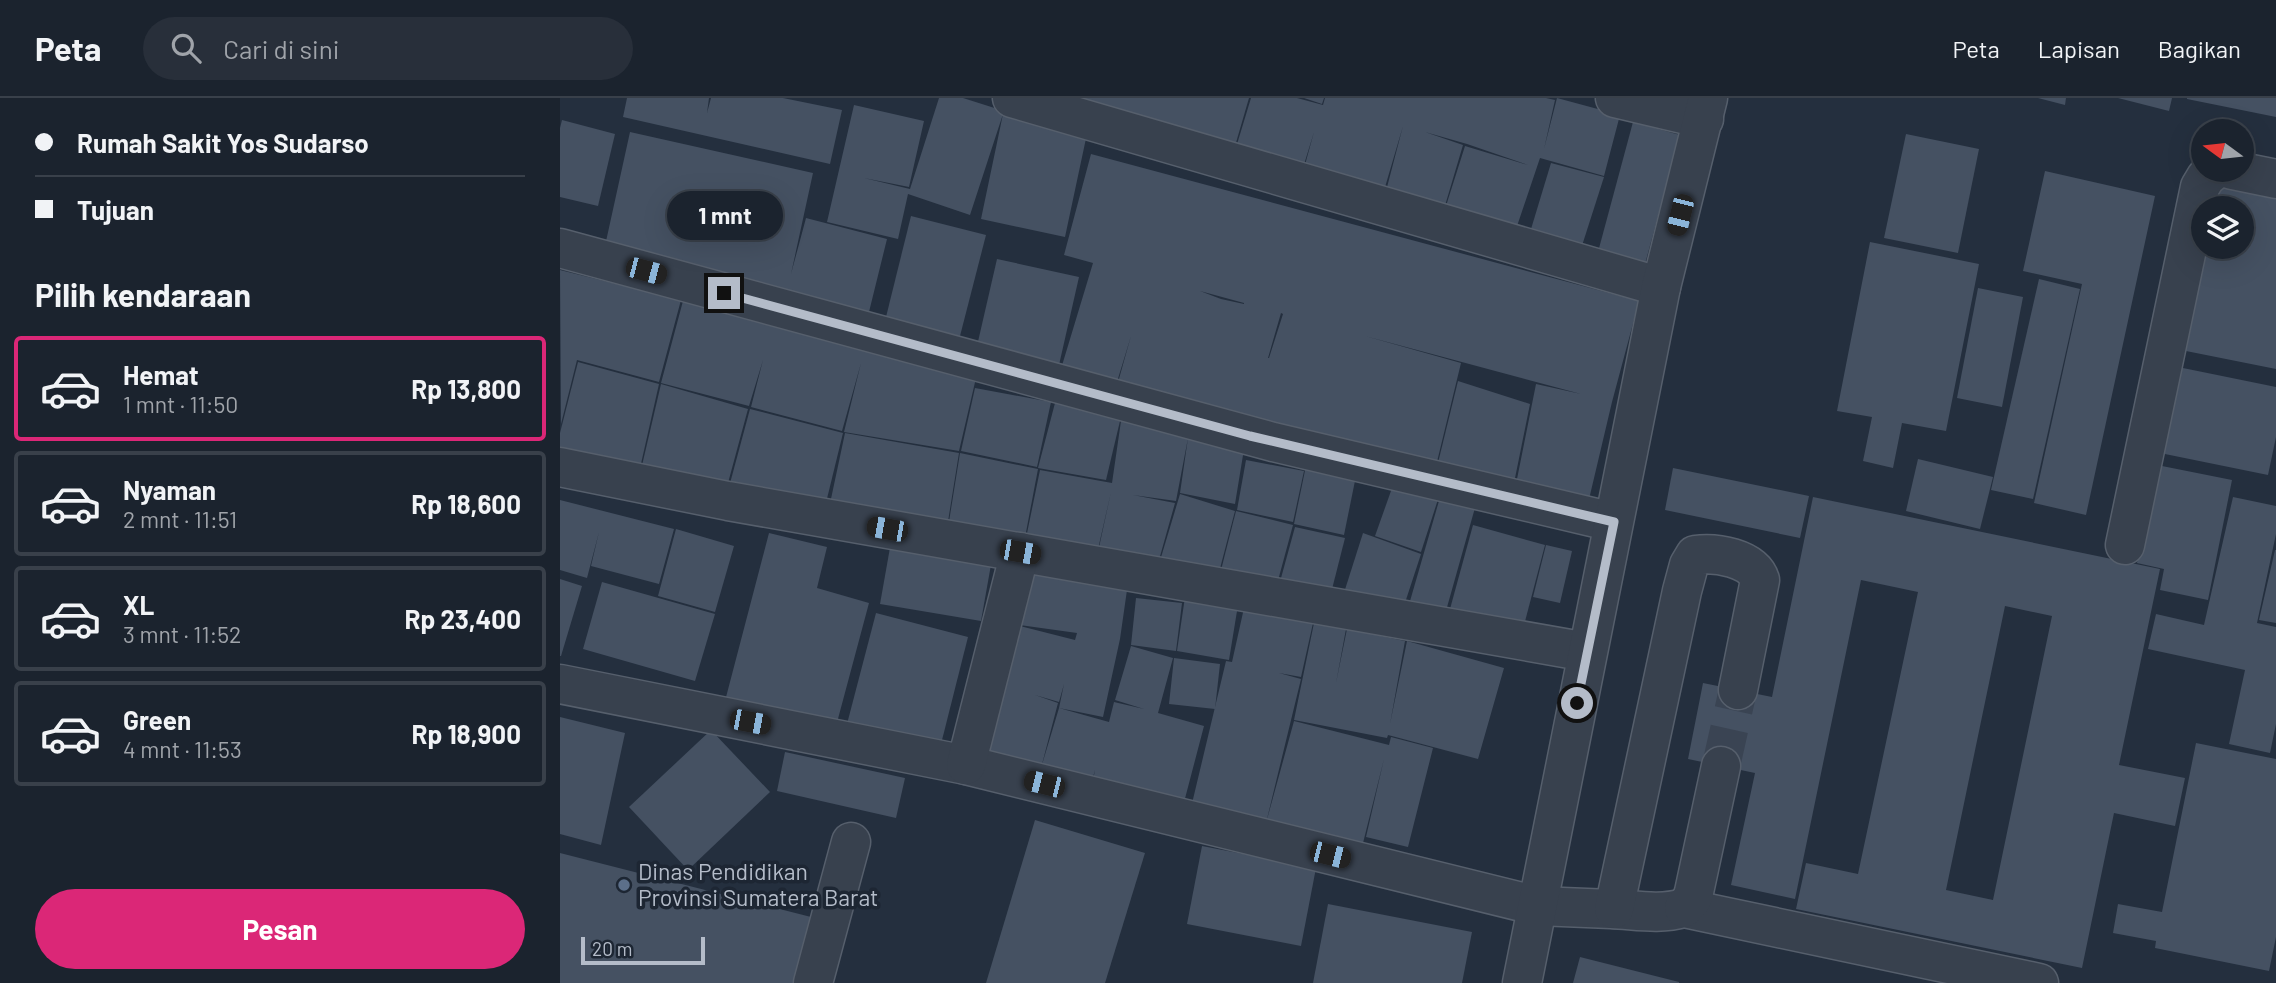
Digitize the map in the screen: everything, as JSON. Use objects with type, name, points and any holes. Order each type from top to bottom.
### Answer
[{"type":"street","points":[[1012,98],[1661,288]]},
{"type":"street","points":[[1522,983],[1661,288],[1706,108],[1615,98]]},
{"type":"street","points":[[2254,174],[2276,179]]},
{"type":"street","points":[[2125,545],[2203,182]]},
{"type":"street","points":[[560,248],[1273,442],[1614,522]]},
{"type":"street","points":[[560,467],[728,501],[1587,652]]},
{"type":"street","points":[[966,765],[1020,552]]},
{"type":"street","points":[[1614,909],[1682,591],[1695,555],[1707,554],[1748,563],[1758,573],[1760,580],[1738,690]]},
{"type":"street","points":[[560,684],[966,765],[1538,906],[1644,913],[1684,908],[2039,983]]},
{"type":"street","points":[[1684,908],[1694,892],[1721,766]]},
{"type":"street","points":[[813,983],[851,842]]},
{"type":"building","points":[[627,98],[709,98],[707,113],[711,98],[783,98],[842,110],[830,164],[623,117]]},
{"type":"building","points":[[939,98],[963,98],[1004,111],[1088,129],[1065,237],[981,219],[1003,114],[970,215],[908,194],[898,239],[827,222],[854,105],[924,121],[909,187],[864,178],[910,189]]},
{"type":"building","points":[[1070,98],[1249,98],[1233,153]]},
{"type":"building","points":[[1251,98],[1297,98],[1323,105],[1325,98],[1546,98],[1555,100],[1544,149],[1557,98],[1620,115],[1604,176],[1540,158],[1514,235],[1445,209],[1465,146],[1528,165],[1425,132],[1463,145],[1444,209],[1386,191],[1403,126],[1383,194],[1303,172],[1314,132],[1302,171],[1234,154]]},
{"type":"building","points":[[1304,98],[1324,98],[1322,104]]},
{"type":"building","points":[[2038,98],[2066,98],[2065,105]]},
{"type":"building","points":[[2118,98],[2172,98],[2169,111]]},
{"type":"building","points":[[2276,98],[2276,117],[2187,99]]},
{"type":"building","points":[[562,120],[615,134],[598,206],[560,197]]},
{"type":"building","points":[[1633,122],[1680,135],[1645,264],[1598,252]]},
{"type":"building","points":[[630,132],[813,173],[791,274],[806,218],[887,239],[868,316],[603,255]]},
{"type":"building","points":[[1906,134],[1979,149],[1958,253],[1884,238]]},
{"type":"building","points":[[1091,154],[1639,301],[1586,512],[1514,494],[1536,384],[1581,394],[1365,336],[1461,363],[1435,470],[1115,393],[1131,336],[1113,395],[1057,382],[1093,263],[1064,255]],"holes":[[[1200,291],[1244,303],[1244,304],[1221,299]],[[1281,313],[1283,314],[1268,358]]]},
{"type":"building","points":[[1551,163],[1604,177],[1579,255],[1528,239]]},
{"type":"building","points":[[2045,171],[2155,196],[2086,515],[2034,503],[2082,284],[2023,271]]},
{"type":"building","points":[[2219,185],[2276,197],[2276,369],[2186,351],[2205,259],[2254,259],[2254,196],[2217,196]]},
{"type":"building","points":[[911,216],[986,235],[960,336],[886,317]]},
{"type":"building","points":[[1870,242],[1979,264],[1946,431],[1902,423],[1893,468],[1863,461],[1872,417],[1837,411]]},
{"type":"building","points":[[997,259],[1079,277],[1059,365],[977,346]]},
{"type":"building","points":[[560,270],[681,300],[659,382],[577,360],[561,424]]},
{"type":"building","points":[[2039,279],[2080,289],[2033,499],[1991,490]]},
{"type":"building","points":[[1978,288],[2023,297],[2002,407],[1957,398]]},
{"type":"building","points":[[683,301],[976,378],[959,451],[844,432],[861,363],[842,431],[751,407],[763,360],[749,406],[661,383]]},
{"type":"building","points":[[578,362],[659,384],[638,477],[560,458],[560,433]]},
{"type":"building","points":[[2178,367],[2276,387],[2276,437],[2268,475],[2160,453]]},
{"type":"building","points":[[1458,381],[1530,404],[1512,493],[1436,471]]},
{"type":"building","points":[[661,384],[748,409],[725,494],[640,474]]},
{"type":"building","points":[[975,388],[1051,402],[1037,467],[961,451]]},
{"type":"building","points":[[1055,403],[1120,421],[1106,480],[1038,468]]},
{"type":"building","points":[[750,409],[843,433],[824,511],[729,487]]},
{"type":"building","points":[[1121,421],[1245,443],[1235,504],[1180,493],[1188,438],[1176,501],[1133,495],[1175,503],[1157,567],[1098,552],[1111,492],[1096,558],[1025,543],[1040,470],[1112,483]]},
{"type":"building","points":[[845,433],[959,453],[946,534],[828,513]]},
{"type":"building","points":[[960,453],[1038,469],[1023,548],[947,534]]},
{"type":"building","points":[[1308,456],[1358,466],[1344,535],[1294,524]]},
{"type":"building","points":[[1918,459],[1993,477],[1980,529],[1906,511]]},
{"type":"building","points":[[1246,460],[1304,471],[1293,522],[1237,510]]},
{"type":"building","points":[[2157,465],[2232,480],[2208,600],[2160,590],[2164,569],[2137,563]]},
{"type":"building","points":[[1673,468],[1809,496],[1800,538],[1665,510]]},
{"type":"building","points":[[1397,474],[1442,487],[1421,552],[1375,536]]},
{"type":"building","points":[[1443,487],[1478,497],[1444,618],[1408,608]]},
{"type":"building","points":[[1180,494],[1235,511],[1217,580],[1159,564]]},
{"type":"building","points":[[1813,497],[2160,569],[2119,765],[2185,778],[2175,826],[2114,813],[2082,968],[1796,909],[1806,863],[1858,874],[1918,592],[1861,580],[1795,899],[1731,885],[1755,773],[1688,759],[1703,683],[1772,697]],"holes":[[[2005,606],[2052,616],[1993,900],[1946,890]]]},
{"type":"building","points":[[2233,497],[2276,506],[2276,534],[2257,623],[2276,627],[2276,724],[2270,753],[2229,744],[2245,670],[2148,649],[2156,614],[2204,625]]},
{"type":"building","points":[[560,500],[674,529],[659,584],[591,566],[599,532],[587,578],[560,570]]},
{"type":"building","points":[[1236,511],[1293,525],[1276,588],[1220,574]]},
{"type":"building","points":[[1473,525],[1545,545],[1523,629],[1450,609]]},
{"type":"building","points":[[1295,527],[1345,538],[1329,601],[1278,589]]},
{"type":"building","points":[[676,529],[734,546],[715,612],[658,596]]},
{"type":"building","points":[[769,533],[827,547],[817,588],[869,603],[835,730],[725,701]]},
{"type":"building","points":[[1363,533],[1421,554],[1400,618],[1342,599]]},
{"type":"building","points":[[891,542],[992,559],[981,621],[880,604]]},
{"type":"building","points":[[1546,545],[1572,551],[1560,603],[1533,597]]},
{"type":"building","points":[[2276,550],[2276,623],[2259,620]]},
{"type":"building","points":[[1018,568],[1128,583],[1120,639],[1103,717],[1059,708],[1109,722],[1114,702],[1144,709],[1115,700],[1131,646],[1173,658],[1158,713],[1204,726],[1182,810],[1092,786],[1095,770],[1088,795],[972,762]],"holes":[[[1012,624],[1077,633],[1075,640]],[[1064,684],[1041,768],[1058,703],[1035,695],[1059,702]]]},
{"type":"building","points":[[560,579],[582,586],[561,656],[560,656]]},
{"type":"building","points":[[602,582],[715,614],[695,681],[583,649]]},
{"type":"building","points":[[1185,597],[1238,605],[1229,660],[1177,651]]},
{"type":"building","points":[[1136,598],[1182,603],[1176,651],[1131,645]]},
{"type":"building","points":[[1244,608],[1313,623],[1301,677],[1279,673],[1301,679],[1266,823],[1294,721],[1389,745],[1391,737],[1433,748],[1408,847],[1366,837],[1384,759],[1359,859],[1189,816],[1226,661],[1232,662]]},
{"type":"building","points":[[876,613],[968,637],[940,748],[847,724]]},
{"type":"building","points":[[1314,623],[1346,629],[1336,683],[1347,629],[1405,641],[1390,724],[1407,641],[1504,668],[1478,759],[1388,735],[1387,738],[1294,720]]},
{"type":"building","points":[[1174,658],[1220,664],[1215,709],[1169,704]]},
{"type":"building","points":[[560,717],[625,733],[601,845],[560,834]]},
{"type":"building","points":[[711,730],[770,792],[688,870],[629,807]]},
{"type":"building","points":[[2196,743],[2276,759],[2276,937],[2269,971],[2155,948],[2156,941],[2113,933],[2118,904],[2162,912]]},
{"type":"building","points":[[785,752],[905,778],[896,818],[777,791]]},
{"type":"building","points":[[1035,820],[1145,853],[1105,983],[986,983]]},
{"type":"building","points":[[1202,846],[1316,868],[1301,946],[1187,924]]},
{"type":"building","name":"Dinas Pendidikan Provinsi Sumatera Barat","points":[[560,853],[815,918],[798,983],[560,983]]},
{"type":"building","points":[[1328,904],[1472,932],[1462,983],[1313,983]]},
{"type":"building","points":[[1580,957],[1679,982],[1679,983],[1573,983]]},
{"type":"tunnel","points":[[1721,766],[1738,690]]},
{"type":"place","name":"Dinas Pendidikan Provinsi Sumatera Barat","points":[[624,885]]},
{"type":"route","points":[[724,293],[1250,436],[1614,522],[1577,703]]}]
